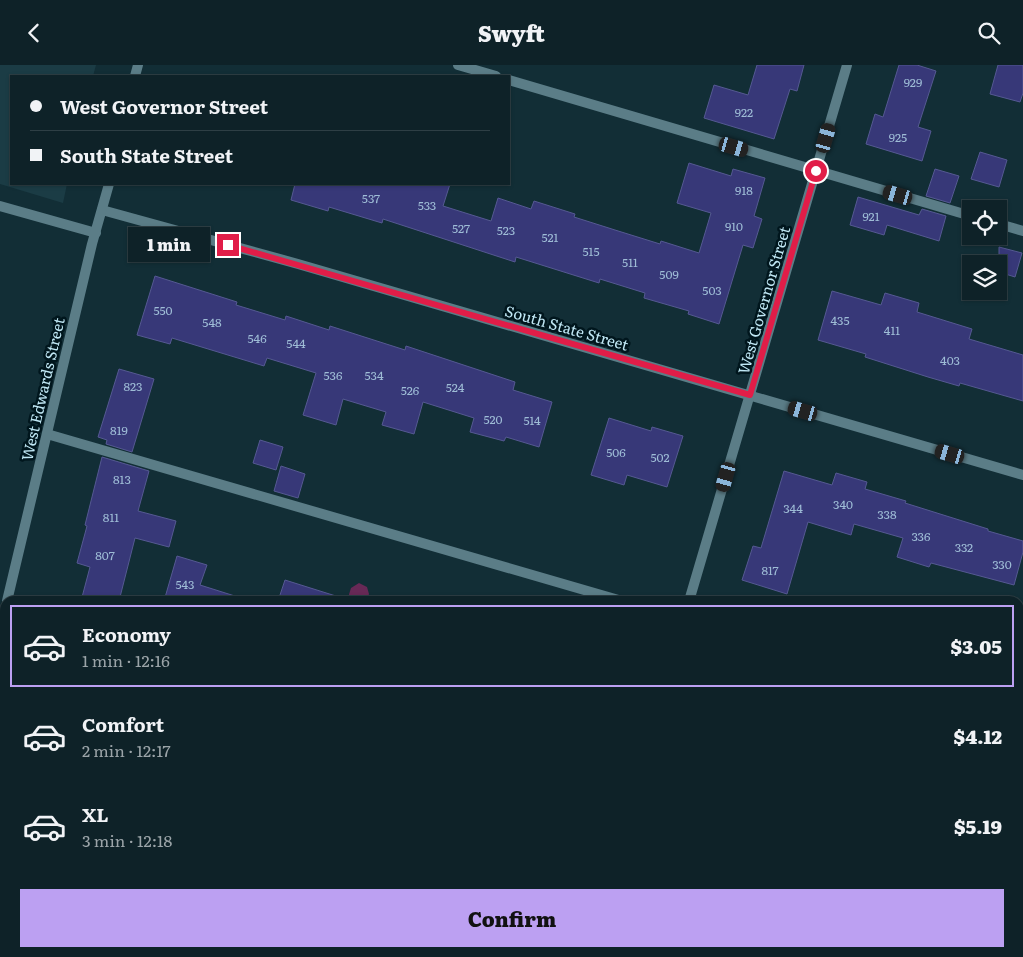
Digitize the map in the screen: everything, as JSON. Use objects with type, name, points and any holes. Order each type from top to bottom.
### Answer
[{"type":"street","points":[[458,65],[493,75]]},
{"type":"street","name":"West Governor Street","points":[[690,596],[847,65]]},
{"type":"street","points":[[510,80],[962,213]]},
{"type":"street","name":"West Edwards Street","points":[[8,596],[109,185]]},
{"type":"street","points":[[0,205],[96,233]]},
{"type":"street","name":"South State Street","points":[[102,210],[298,264],[1023,475]]},
{"type":"street","points":[[1007,226],[1023,231]]},
{"type":"street","points":[[47,434],[605,596]]},
{"type":"shaded area","points":[[0,65],[96,65],[93,75],[10,75],[10,185],[67,185],[63,203],[0,184]]},
{"type":"shaded area","points":[[359,583],[367,587],[368,596],[349,596],[351,588]]},
{"type":"building","points":[[757,65],[804,65],[797,91],[790,89],[774,139],[704,118],[714,85],[748,95]]},
{"type":"building","points":[[899,65],[917,65],[936,71],[918,127],[931,131],[922,161],[866,144],[875,114],[883,117]]},
{"type":"building","points":[[998,65],[1023,65],[1023,93],[1020,102],[990,94]]},
{"type":"building","points":[[980,152],[1007,160],[999,187],[971,179]]},
{"type":"building","points":[[689,163],[731,176],[733,169],[765,178],[754,216],[762,219],[753,248],[743,245],[719,324],[688,314],[689,311],[644,298],[645,293],[600,279],[599,283],[516,257],[515,262],[383,219],[382,223],[329,207],[328,211],[291,200],[295,185],[450,185],[443,206],[491,221],[498,198],[531,209],[534,201],[575,214],[574,217],[615,230],[660,244],[661,241],[699,253],[711,213],[677,203]]},
{"type":"building","points":[[935,169],[959,176],[950,203],[926,196]]},
{"type":"building","points":[[858,197],[919,215],[922,209],[946,216],[939,241],[887,225],[884,235],[850,225]]},
{"type":"building","points":[[999,247],[1022,253],[1015,277],[1007,274],[1007,255],[999,255]]},
{"type":"building","points":[[155,276],[237,302],[236,305],[285,320],[286,316],[329,330],[330,326],[405,350],[406,346],[515,382],[513,390],[552,402],[539,447],[506,437],[504,441],[470,432],[474,418],[423,402],[414,434],[382,425],[386,412],[343,399],[336,425],[303,415],[316,373],[267,358],[264,366],[172,338],[170,344],[137,335]]},
{"type":"building","points":[[832,291],[881,305],[885,293],[919,303],[917,312],[972,329],[969,339],[1023,355],[1023,401],[960,383],[959,386],[928,377],[865,357],[866,354],[818,340]]},
{"type":"building","points":[[119,369],[154,379],[132,452],[106,444],[107,440],[98,437]]},
{"type":"building","points":[[609,418],[651,431],[652,427],[683,436],[667,487],[627,475],[624,485],[591,475]]},
{"type":"building","points":[[260,440],[283,447],[276,470],[253,463]]},
{"type":"building","points":[[102,457],[149,471],[138,511],[176,521],[169,547],[135,538],[120,596],[82,596],[90,567],[77,563],[87,526],[85,525]]},
{"type":"building","points":[[281,466],[305,474],[298,498],[274,491]]},
{"type":"building","points":[[784,471],[832,485],[836,473],[867,482],[865,489],[1023,541],[1023,552],[1014,585],[931,563],[929,567],[897,557],[903,538],[854,524],[851,535],[808,522],[787,594],[742,580],[753,546],[761,548]]},
{"type":"building","points":[[177,556],[207,565],[200,585],[235,596],[165,596]]},
{"type":"building","points":[[285,580],[336,596],[280,596]]},
{"type":"route","points":[[228,245],[750,395],[816,171]]}]
